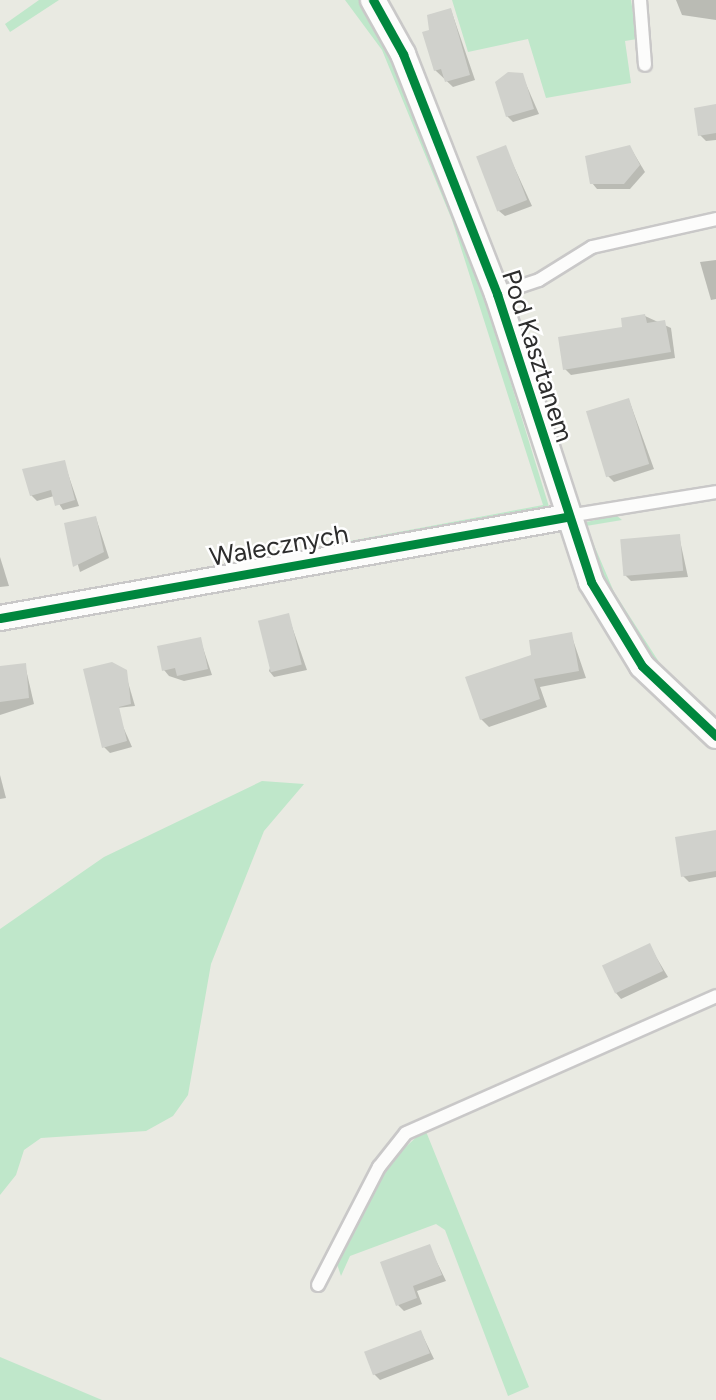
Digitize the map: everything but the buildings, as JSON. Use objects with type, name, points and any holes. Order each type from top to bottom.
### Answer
[{"type":"street","name":"Pod Kasztanem","points":[[373,0],[403,54],[497,294],[566,517],[624,640],[666,694],[716,736]]},
{"type":"street","name":"Walecznych","points":[[0,618],[566,517]]},
{"type":"lane","points":[[639,0],[645,65]]},
{"type":"lane","points":[[497,294],[539,280],[592,247],[716,219]]},
{"type":"lane","points":[[566,517],[716,492]]},
{"type":"lane","points":[[318,1285],[379,1167],[406,1133],[716,996]]},
{"type":"green space","points":[[39,0],[59,0],[10,32],[5,24]]},
{"type":"green space","points":[[345,0],[362,0],[384,36],[461,221],[550,510],[85,594],[81,591],[543,505],[452,220],[382,50]]},
{"type":"green space","points":[[452,0],[631,0],[637,39],[625,41],[631,83],[546,98],[528,39],[468,52]]},
{"type":"green space","points":[[616,515],[622,520],[586,526],[614,592],[668,676],[716,724],[658,670],[601,578],[583,523]]},
{"type":"green space","points":[[262,781],[304,784],[264,831],[211,964],[188,1095],[173,1116],[146,1131],[41,1138],[24,1150],[16,1175],[0,1195],[0,929],[104,857]]},
{"type":"green space","points":[[425,1129],[529,1387],[508,1396],[445,1230],[436,1224],[350,1256],[341,1276],[337,1264],[382,1169]]},
{"type":"green space","points":[[0,1357],[102,1400],[0,1400]]},
{"type":"cycle path","points":[[373,0],[403,54],[497,294],[591,582],[642,666],[716,736]]},
{"type":"cycle path","points":[[0,618],[566,517]]}]
